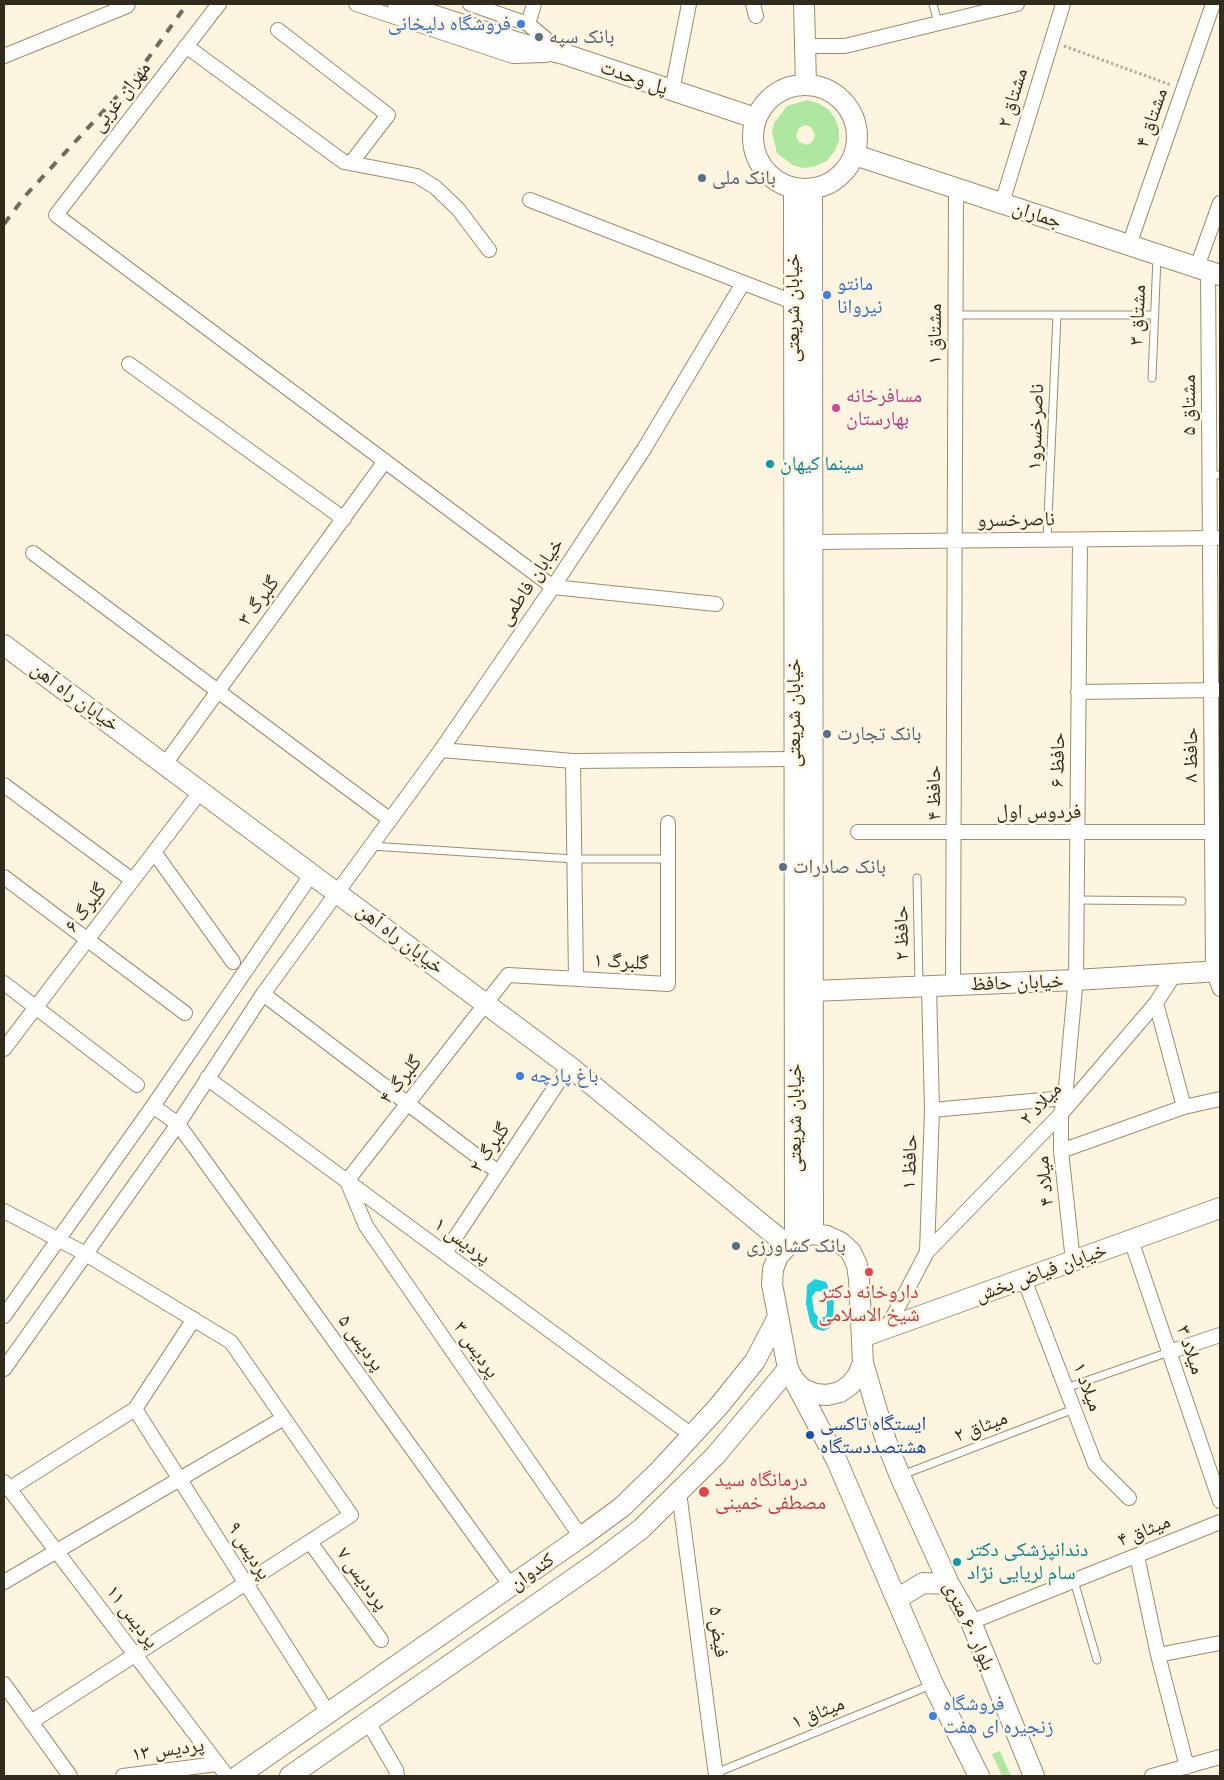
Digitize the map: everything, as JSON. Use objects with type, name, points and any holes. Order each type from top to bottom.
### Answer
[{"type":"street","name":"مهران غربی","points":[[219,4],[56,215],[386,461]]},
{"type":"street","points":[[356,4],[513,56],[564,54]]},
{"type":"street","name":"پل وحدت","points":[[398,4],[518,43],[564,54],[755,118]]},
{"type":"street","points":[[470,4],[528,24],[564,54]]},
{"type":"street","points":[[528,24],[534,4]]},
{"type":"street","points":[[672,91],[689,4]]},
{"type":"street","points":[[804,4],[806,84]]},
{"type":"street","points":[[805,46],[845,46],[1017,4]]},
{"type":"street","name":"مشتاق ۲","points":[[1002,203],[1063,4]]},
{"type":"street","name":"مشتاق ۴","points":[[1130,245],[1213,4]]},
{"type":"street","points":[[4,56],[124,5]]},
{"type":"street","points":[[278,30],[388,114],[351,163]]},
{"type":"street","points":[[186,46],[344,162],[417,176],[436,186],[458,209],[489,250]]},
{"type":"street","points":[[806,84],[822,87],[837,95],[848,107],[856,122],[858,139],[848,168],[838,178],[826,185],[803,189],[777,182],[763,170],[754,154],[752,135],[755,118],[763,104],[775,93],[790,86],[806,84]]},
{"type":"street","name":"جماران","points":[[854,155],[1209,271]]},
{"type":"street","name":"مشتاق ۱","points":[[955,541],[956,188]]},
{"type":"street","name":"خیابان شریعتی","points":[[798,1239],[793,302],[803,189]]},
{"type":"street","name":"خیابان شریعتی","points":[[798,1239],[813,992],[812,542],[803,189]]},
{"type":"street","points":[[530,200],[793,302]]},
{"type":"street","points":[[1209,271],[1220,203]]},
{"type":"street","name":"مشتاق ۵","points":[[1209,271],[1215,538]]},
{"type":"street","name":"خیابان فاطمی","points":[[4,1369],[84,1253],[178,1124],[263,994],[441,750],[553,586],[644,449],[743,283]]},
{"type":"street","points":[[129,364],[344,519]]},
{"type":"street","points":[[386,461],[553,586],[716,604]]},
{"type":"street","name":"گلبرگ ۳","points":[[165,764],[386,461]]},
{"type":"street","name":"ناصرخسرو","points":[[812,542],[1215,538]]},
{"type":"street","name":"حافظ ۸","points":[[1215,538],[1218,977]]},
{"type":"street","name":"حافظ ۶","points":[[1065,1098],[1076,984],[1080,540]]},
{"type":"street","name":"حافظ ۴","points":[[953,985],[955,541]]},
{"type":"street","points":[[33,552],[389,819]]},
{"type":"street","name":"خیابان راه آهن","points":[[4,645],[798,1239]]},
{"type":"street","points":[[1078,692],[1216,690]]},
{"type":"street","points":[[441,750],[573,761],[794,759]]},
{"type":"street","points":[[573,761],[576,979]]},
{"type":"street","points":[[4,785],[132,880]]},
{"type":"street","name":"گلبرگ ۶","points":[[4,1049],[200,792]]},
{"type":"street","name":"گلبرگ ۱","points":[[486,1004],[508,975],[668,984],[668,824]]},
{"type":"street","name":"فردوس اول","points":[[858,832],[1216,832]]},
{"type":"street","points":[[154,852],[233,962]]},
{"type":"street","points":[[4,1316],[153,1106],[311,874]]},
{"type":"street","points":[[4,877],[185,1013]]},
{"type":"street","name":"خیابان حافظ","points":[[813,992],[953,985],[1076,984],[1174,975],[1218,977]]},
{"type":"street","name":"میلاد ۲","points":[[927,1252],[1061,1114],[1156,1003],[1174,975]]},
{"type":"street","points":[[4,983],[137,1085]]},
{"type":"street","name":"حافظ ۱","points":[[886,1328],[927,1252],[932,1110],[924,987]]},
{"type":"street","points":[[263,994],[498,1172]]},
{"type":"street","points":[[1156,1003],[1184,1107]]},
{"type":"street","name":"گلبرگ ۴","points":[[347,1181],[486,1004]]},
{"type":"street","name":"گلبرگ ۲","points":[[445,1253],[569,1066]]},
{"type":"street","name":"پردیس ۱","points":[[207,1078],[693,1436]]},
{"type":"street","points":[[932,1110],[1065,1098]]},
{"type":"street","name":"میلاد ۴","points":[[1065,1098],[1061,1114],[1062,1150],[1073,1261]]},
{"type":"street","points":[[1062,1150],[1184,1107],[1220,1099]]},
{"type":"street","name":"پردیس ۵","points":[[153,1106],[178,1124],[511,1586]]},
{"type":"street","name":"پردیس ۳","points":[[347,1181],[366,1226],[582,1537]]},
{"type":"street","name":"خیابان فیاض بخش","points":[[862,1337],[1220,1208]]},
{"type":"street","points":[[4,1211],[84,1253],[231,1342],[352,1515],[31,1722]]},
{"type":"street","name":"بلوار ۶۰ متری","points":[[798,1239],[827,1236],[840,1242],[850,1252],[857,1265],[863,1363],[886,1441],[949,1584],[971,1622],[1034,1776]]},
{"type":"street","points":[[798,1239],[778,1256],[772,1270],[772,1284],[791,1375],[836,1459],[933,1684],[979,1776]]},
{"type":"street","name":"میلاد ۳","points":[[1131,1240],[1220,1501]]},
{"type":"street","name":"میلاد ۱","points":[[1024,1279],[1095,1464],[1129,1498]]},
{"type":"street","name":"کندوان","points":[[238,1776],[582,1537],[622,1507],[693,1436],[755,1361],[778,1317]]},
{"type":"street","points":[[6,1485],[136,1409],[194,1319]]},
{"type":"street","points":[[1169,1352],[1220,1335]]},
{"type":"street","points":[[791,1375],[803,1389],[815,1394],[828,1395],[840,1392],[850,1385],[858,1375],[863,1363]]},
{"type":"street","name":"کندوان","points":[[290,1776],[599,1561],[641,1529],[680,1492],[791,1375]]},
{"type":"street","name":"پردیس ۹","points":[[136,1409],[329,1714]]},
{"type":"street","points":[[4,1582],[284,1418]]},
{"type":"street","name":"پردیس ۱۱","points":[[6,1485],[227,1776]]},
{"type":"street","name":"فیض ۵","points":[[680,1492],[716,1774]]},
{"type":"street","name":"میثاق ۴","points":[[971,1622],[1220,1522]]},
{"type":"street","name":"پرددیس ۷","points":[[310,1542],[381,1640]]},
{"type":"street","points":[[1137,1556],[1158,1655],[1186,1767]]},
{"type":"street","points":[[897,1599],[923,1582],[949,1584]]},
{"type":"street","points":[[1158,1655],[1220,1643]]},
{"type":"street","points":[[4,1684],[70,1776]]},
{"type":"street","points":[[329,1714],[346,1738]]},
{"type":"street","points":[[368,1722],[396,1770],[397,1776]]},
{"type":"street","points":[[1152,1776],[1220,1758]]},
{"type":"street","name":"پردیس ۱۳","points":[[123,1776],[217,1764]]},
{"type":"lane","points":[[933,4],[938,23]]},
{"type":"lane","name":"مشتاق ۳","points":[[1152,378],[1157,254]]},
{"type":"lane","points":[[956,315],[1154,315]]},
{"type":"lane","name":"ناصرخسرو۱","points":[[1047,540],[1057,315]]},
{"type":"lane","points":[[370,846],[574,858],[668,859]]},
{"type":"lane","name":"حافظ ۲","points":[[917,878],[924,987]]},
{"type":"lane","points":[[1076,900],[1182,901]]},
{"type":"lane","points":[[1066,1388],[1169,1352]]},
{"type":"lane","name":"میثاق ۲","points":[[900,1476],[1074,1409]]},
{"type":"lane","points":[[1074,1581],[1097,1660]]},
{"type":"lane","name":"میثاق ۱","points":[[716,1774],[933,1684]]},
{"type":"path","points":[[1051,42],[1183,90]]},
{"type":"green space","points":[[807,100],[818,103],[828,109],[835,118],[839,130],[839,141],[827,161],[805,168],[794,166],[777,153],[772,133],[774,123],[787,106]],"holes":[[[805,125],[811,127],[815,135],[813,141],[808,145],[799,142],[796,136],[799,128]]]},
{"type":"green space","points":[[1000,1751],[1011,1776],[1002,1776],[992,1754]]},
{"type":"water","points":[[815,1279],[826,1282],[834,1301],[833,1323],[830,1328],[823,1331],[814,1328],[810,1322],[806,1304],[807,1285]],"holes":[[[816,1291],[823,1292],[827,1304],[827,1314],[825,1317],[819,1318],[814,1312],[812,1297]]]},
{"type":"railway","points":[[4,224],[26,195],[134,78],[187,4]]},
{"type":"place","name":"فروشگاه دلیخانی","points":[[521,24]]},
{"type":"place","name":"بانک سپه","points":[[539,37]]},
{"type":"place","name":"بانک ملی","points":[[702,178]]},
{"type":"place","name":"مانتو نیروانا","points":[[827,295]]},
{"type":"place","name":"مسافرخانه بهارستان","points":[[836,408]]},
{"type":"place","name":"سینما کیهان","points":[[770,464]]},
{"type":"place","name":"بانک تجارت","points":[[827,734]]},
{"type":"place","name":"بانک صادرات","points":[[783,867]]},
{"type":"place","name":"باغ پارچه","points":[[520,1076]]},
{"type":"place","name":"بانک کشاورزی","points":[[736,1246]]},
{"type":"place","name":"داروخانه دکتر شیخ الاسلامی","points":[[869,1272]]},
{"type":"place","name":"ایستگاه تاکسی هشتصددستگاه","points":[[810,1435]]},
{"type":"place","name":"درمانگاه سید مصطفی خمینی","points":[[704,1492]]},
{"type":"place","name":"دندانپزشکی دکتر سام لریایی نژاد","points":[[957,1562]]},
{"type":"place","name":"فروشگاه زنجیره ای هفت","points":[[933,1716]]}]
